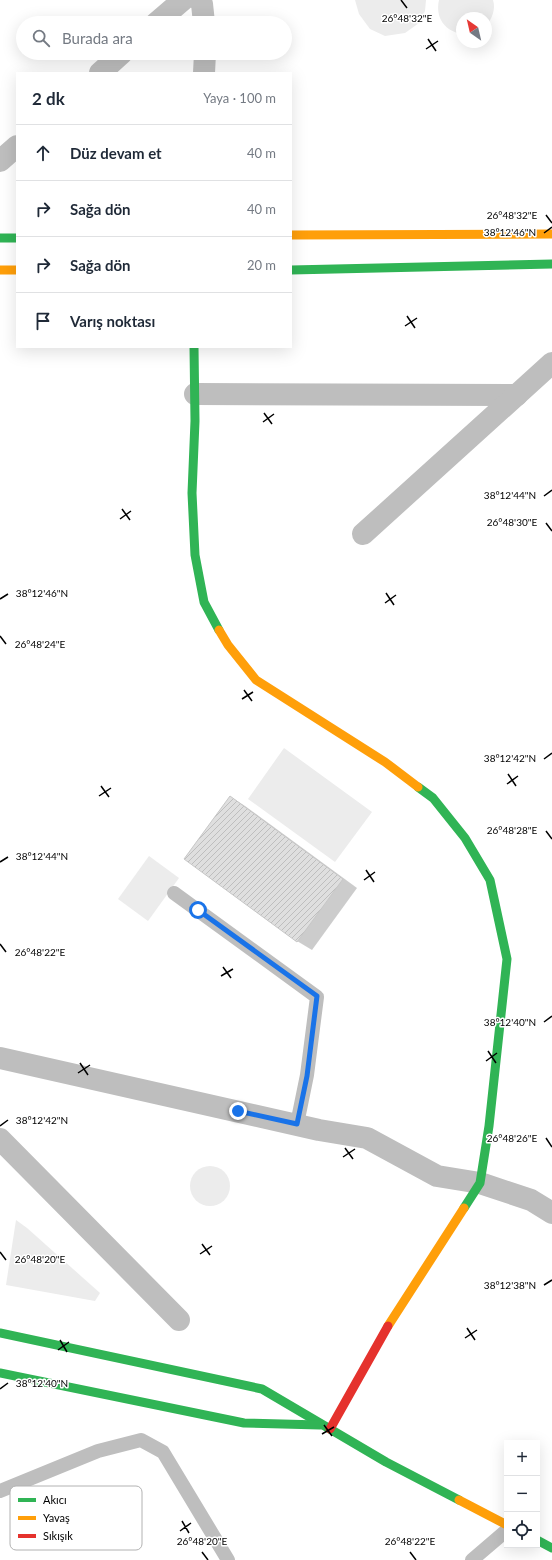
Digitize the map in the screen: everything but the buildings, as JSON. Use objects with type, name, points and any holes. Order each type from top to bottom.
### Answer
[{"type":"street","points":[[164,16],[183,0]]},
{"type":"street","points":[[199,0],[202,4],[203,16]]},
{"type":"street","points":[[101,72],[114,60]]},
{"type":"street","points":[[204,60],[204,72]]},
{"type":"street","points":[[0,161],[16,147]]},
{"type":"street","points":[[292,236],[552,234]]},
{"type":"street","points":[[0,238],[16,238]]},
{"type":"street","points":[[292,270],[552,264]]},
{"type":"street","points":[[0,270],[16,270]]},
{"type":"street","points":[[194,348],[196,421],[192,493],[195,555],[204,602],[228,644],[256,680],[385,762],[433,798],[465,838],[490,880],[507,959],[489,1126],[480,1183],[384,1332],[330,1429]]},
{"type":"street","points":[[363,534],[552,363]]},
{"type":"street","points":[[195,394],[517,394]]},
{"type":"street","points":[[0,1058],[297,1124],[367,1138],[437,1176],[480,1183],[531,1200],[552,1213]]},
{"type":"street","points":[[0,1139],[180,1320]]},
{"type":"street","points":[[0,1333],[262,1389],[386,1462],[504,1523]]},
{"type":"street","points":[[0,1373],[244,1423],[321,1425]]},
{"type":"street","points":[[540,1542],[552,1548]]},
{"type":"lane","points":[[174,893],[317,996],[307,1076],[297,1124]]},
{"type":"lane","points":[[12,1486],[98,1451],[140,1440],[163,1452],[228,1560]]},
{"type":"lane","points":[[0,1491],[10,1487]]},
{"type":"lane","points":[[472,1560],[504,1533]]},
{"type":"shaded area","points":[[355,0],[426,0],[425,11],[419,23],[405,33],[385,36],[370,29],[359,14]]},
{"type":"shaded area","points":[[439,0],[493,0],[494,3],[492,17],[492,12],[456,12],[456,32],[446,27],[443,23],[440,18],[438,7]]},
{"type":"shaded area","points":[[284,748],[372,812],[335,862],[248,799]]},
{"type":"shaded area","points":[[149,856],[179,878],[148,921],[118,899]]},
{"type":"shaded area","points":[[210,1166],[218,1168],[224,1172],[228,1178],[230,1186],[228,1194],[224,1200],[218,1204],[210,1206],[202,1204],[196,1200],[192,1194],[190,1186],[192,1178],[196,1172],[202,1168]]},
{"type":"shaded area","points":[[16,1220],[100,1293],[95,1301],[6,1285]]},
{"type":"traffic: fast","points":[[0,238],[16,238]]},
{"type":"traffic: fast","points":[[292,270],[552,264]]},
{"type":"traffic: fast","points":[[194,348],[195,421],[192,493],[195,555],[204,602],[219,630]]},
{"type":"traffic: fast","points":[[418,787],[433,798],[465,838],[490,880],[507,959],[489,1126],[480,1183],[464,1208]]},
{"type":"traffic: fast","points":[[0,1333],[262,1389],[386,1462],[459,1500]]},
{"type":"traffic: fast","points":[[0,1373],[244,1423],[320,1425]]},
{"type":"traffic: fast","points":[[540,1542],[552,1548]]},
{"type":"traffic: slow","points":[[292,235],[552,234]]},
{"type":"traffic: slow","points":[[0,270],[16,270]]},
{"type":"traffic: slow","points":[[219,630],[228,645],[256,680],[385,762],[418,787]]},
{"type":"traffic: slow","points":[[388,1326],[464,1208]]},
{"type":"traffic: slow","points":[[459,1500],[504,1523]]},
{"type":"traffic: jam","points":[[330,1429],[388,1326]]},
{"type":"route","points":[[198,910],[317,996],[307,1076],[297,1124],[238,1111]]}]
